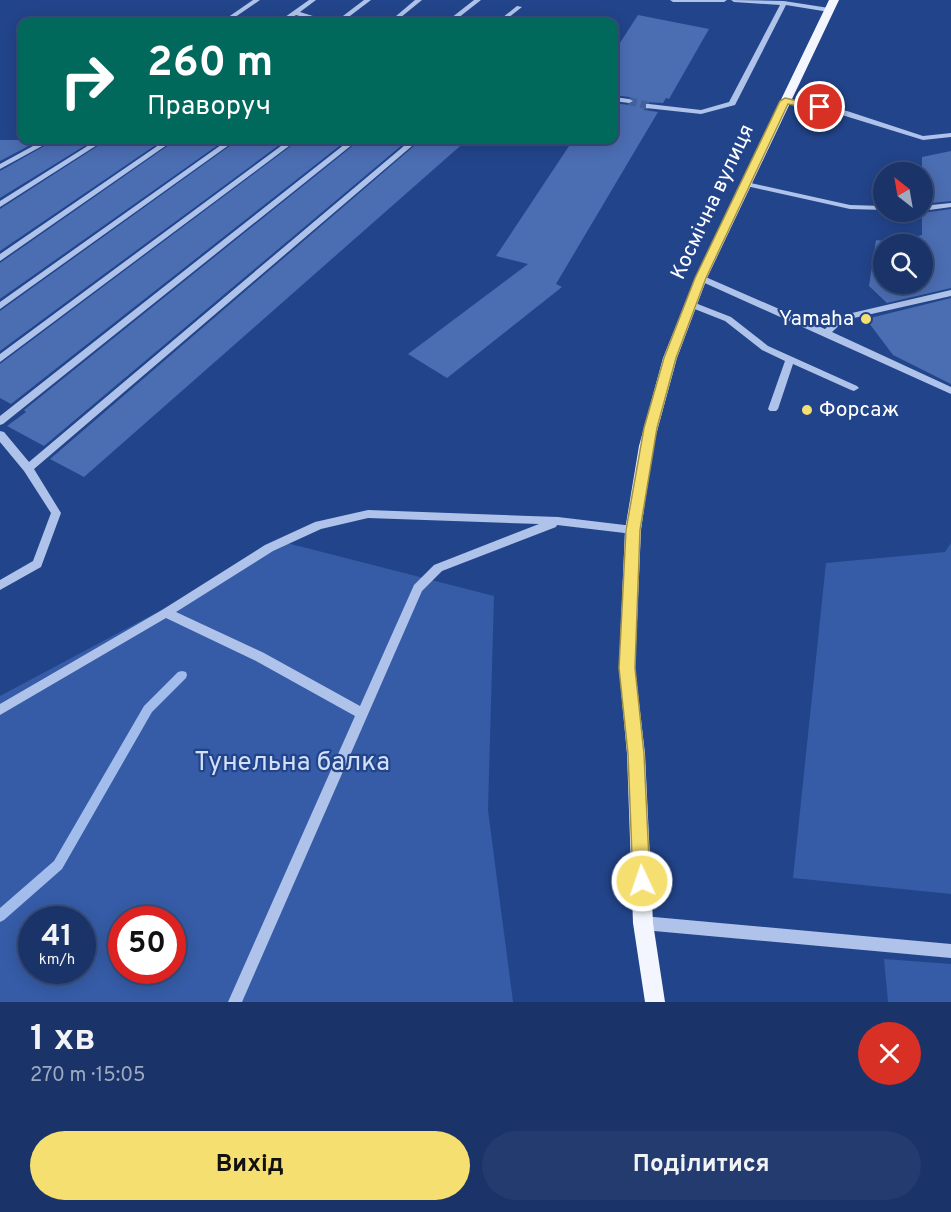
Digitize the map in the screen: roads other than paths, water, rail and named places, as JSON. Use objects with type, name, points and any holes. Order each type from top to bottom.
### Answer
[{"type":"main road","name":"Космічна вулиця","points":[[655,1002],[643,923],[636,754],[627,668],[633,530],[646,446],[655,409],[700,278],[831,5]]},
{"type":"street","points":[[230,18],[257,0]]},
{"type":"street","points":[[287,18],[313,0]]},
{"type":"street","points":[[343,18],[368,0]]},
{"type":"street","points":[[397,18],[419,0]]},
{"type":"street","points":[[454,18],[478,0]]},
{"type":"street","points":[[673,0],[724,0]]},
{"type":"street","points":[[734,0],[831,5]]},
{"type":"street","points":[[649,105],[701,112],[732,103],[784,3]]},
{"type":"street","points":[[505,18],[519,7]]},
{"type":"street","points":[[295,13],[313,18]]},
{"type":"street","points":[[618,100],[629,101]]},
{"type":"street","points":[[785,101],[836,111],[923,138],[951,135]]},
{"type":"street","points":[[0,167],[42,144]]},
{"type":"street","points":[[0,205],[94,144]]},
{"type":"street","points":[[0,258],[164,144]]},
{"type":"street","points":[[0,306],[226,144]]},
{"type":"street","points":[[0,359],[288,144]]},
{"type":"street","points":[[0,421],[349,144]]},
{"type":"street","points":[[27,468],[410,144]]},
{"type":"street","points":[[745,183],[850,207],[873,208]]},
{"type":"street","points":[[933,207],[951,205]]},
{"type":"street","points":[[700,278],[951,391]]},
{"type":"street","points":[[826,333],[842,318],[951,293]]},
{"type":"street","points":[[690,304],[728,319],[765,348],[854,388]]},
{"type":"street","points":[[773,409],[790,359]]},
{"type":"street","points":[[0,435],[27,468],[56,513],[38,564],[0,585]]},
{"type":"street","points":[[0,710],[166,613],[269,548],[319,525],[368,514],[558,521],[633,530]]},
{"type":"street","points":[[235,1002],[418,588],[438,568],[558,521]]},
{"type":"street","points":[[166,613],[260,657],[361,713]]},
{"type":"street","points":[[643,923],[951,951]]},
{"type":"waterway","points":[[0,916],[58,865],[148,709],[182,675]]},
{"type":"tunnel","points":[[629,101],[649,106]]},
{"type":"place","name":"Yamaha","points":[[866,319]]},
{"type":"place","name":"Форсаж","points":[[807,410]]},
{"type":"park label","name":"Тунельна балка","points":[[292,763]]}]
